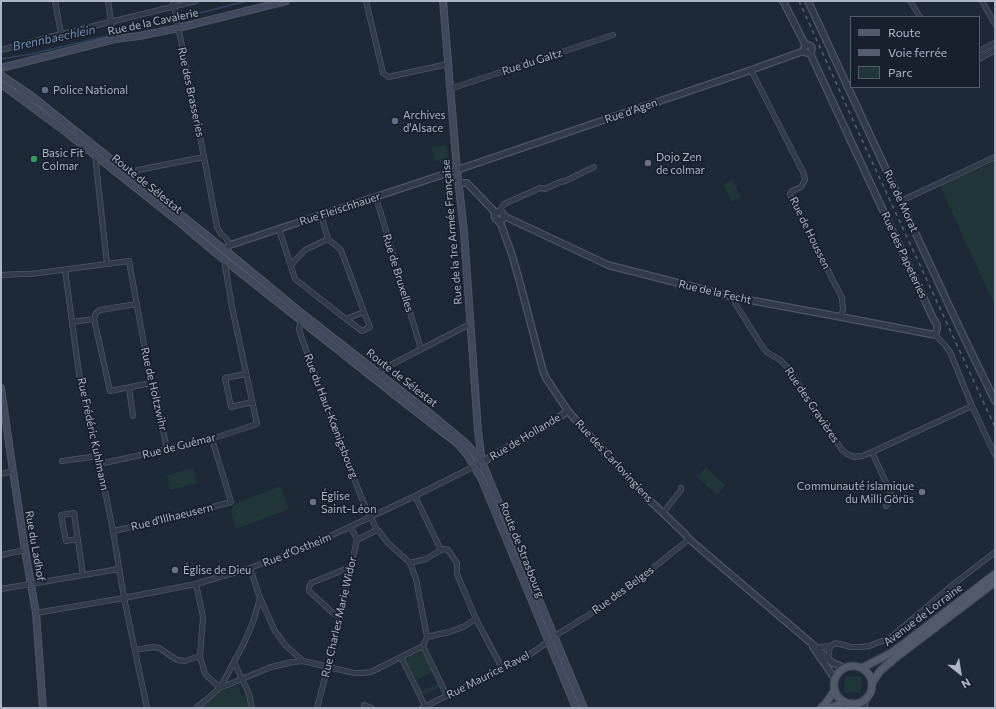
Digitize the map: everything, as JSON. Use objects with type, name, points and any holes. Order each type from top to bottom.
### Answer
[{"type":"main road","name":"Rue de la Cavalerie","points":[[1,68],[115,39],[139,36],[286,1]]},
{"type":"main road","name":"Rue de la 1re Armée Française","points":[[443,1],[457,170],[464,232],[479,441],[482,462]]},
{"type":"main road","name":"Route de Sélestat","points":[[1,75],[29,94],[224,259],[377,372],[437,419],[467,444],[482,462]]},
{"type":"main road","name":"Route de Sélestat","points":[[1,84],[132,177],[228,248],[303,318],[308,326],[458,444],[475,466]]},
{"type":"main road","points":[[224,259],[228,248]]},
{"type":"main road","name":"Rue du Ladhof","points":[[1,388],[2,407],[36,613],[43,708]]},
{"type":"main road","points":[[467,444],[479,441]]},
{"type":"main road","points":[[475,466],[482,462]]},
{"type":"main road","name":"Route de Strasbourg","points":[[482,462],[584,708]]},
{"type":"main road","name":"Route de Strasbourg","points":[[475,466],[576,708]]},
{"type":"main road","name":"Avenue de Lorraine","points":[[862,668],[902,645],[995,574]]},
{"type":"main road","name":"Avenue de Lorraine","points":[[872,683],[880,671],[889,663],[995,582]]},
{"type":"main road","points":[[549,641],[554,636]]},
{"type":"main road","points":[[830,708],[850,704],[861,701],[869,694],[872,683],[870,677],[862,668],[856,666],[851,666],[841,670],[835,679],[834,684],[837,695],[850,704]]},
{"type":"main road","points":[[821,708],[835,690]]},
{"type":"street","points":[[55,1],[60,34]]},
{"type":"street","points":[[108,1],[115,39]]},
{"type":"street","name":"Rue des Brasseries","points":[[173,1],[217,227],[221,234],[226,238],[228,248]]},
{"type":"street","points":[[1,50],[195,1]]},
{"type":"street","points":[[366,1],[383,73],[388,77],[448,64]]},
{"type":"street","name":"Rue des Papeteries","points":[[783,1],[934,318],[937,325],[935,335]]},
{"type":"street","name":"Rue de Morat","points":[[808,1],[959,327],[995,401]]},
{"type":"street","points":[[910,1],[919,16]]},
{"type":"street","points":[[982,1],[995,24]]},
{"type":"street","name":"Rue du Galtz","points":[[450,89],[613,35]]},
{"type":"street","points":[[980,50],[995,43]]},
{"type":"street","name":"Rue d'Agen","points":[[457,170],[807,50]]},
{"type":"street","points":[[980,58],[995,50]]},
{"type":"street","name":"Rue de Houssen","points":[[752,70],[804,174],[805,180],[801,187],[792,191],[790,194],[842,298],[842,317]]},
{"type":"street","points":[[1,276],[31,274],[107,264],[96,152]]},
{"type":"street","points":[[132,177],[138,170],[204,157]]},
{"type":"street","points":[[901,202],[995,157]]},
{"type":"street","points":[[499,216],[504,204],[540,188],[545,189],[565,181],[594,167]]},
{"type":"street","name":"Rue Fleischhauer","points":[[228,248],[279,229],[457,170]]},
{"type":"street","name":"Rue de la Fecht","points":[[459,183],[467,183],[499,216],[608,266],[733,297],[935,335]]},
{"type":"street","name":"Rue de Bruxelles","points":[[376,197],[421,349]]},
{"type":"street","points":[[279,229],[295,279],[362,331],[370,328],[341,250],[328,239],[322,215]]},
{"type":"street","name":"Rue des Carlovingiens","points":[[499,216],[520,283],[543,371],[568,411],[644,495],[689,539],[828,659],[845,668]]},
{"type":"street","points":[[290,265],[305,250],[328,239]]},
{"type":"street","points":[[224,259],[232,307],[252,402],[231,407],[225,378],[246,374]]},
{"type":"street","name":"Rue de Holtzwihr","points":[[107,264],[129,261],[151,383],[155,388],[167,450]]},
{"type":"street","name":"Rue Frédéric Kuhlmann","points":[[66,270],[80,374],[98,456],[113,531],[124,598],[147,708]]},
{"type":"street","name":"Rue des Gravières","points":[[733,297],[736,305],[764,349],[780,360],[788,368],[842,450],[847,454],[862,456],[972,406]]},
{"type":"street","points":[[137,304],[100,310],[94,319],[110,391],[151,383]]},
{"type":"street","points":[[346,319],[364,312]]},
{"type":"street","name":"Rue du Haut-Kœnigsbourg","points":[[303,318],[299,329],[301,336],[362,499],[377,530],[387,542],[410,563]]},
{"type":"street","points":[[72,322],[94,319]]},
{"type":"street","points":[[377,372],[470,324]]},
{"type":"street","points":[[301,336],[304,329],[308,326]]},
{"type":"street","points":[[935,335],[950,352],[972,406],[995,455]]},
{"type":"street","points":[[129,388],[133,416]]},
{"type":"street","name":"Rue de Guémar","points":[[99,464],[212,439],[257,424],[252,402]]},
{"type":"street","name":"Rue de Hollande","points":[[482,462],[548,425],[568,411]]},
{"type":"street","name":"Rue d'Illhaeusern","points":[[113,531],[170,520],[231,502],[212,439]]},
{"type":"street","points":[[872,452],[893,498],[886,506]]},
{"type":"street","points":[[62,461],[98,456]]},
{"type":"street","name":"Rue d'Ostheim","points":[[36,613],[196,584],[250,568],[310,546],[475,466]]},
{"type":"street","points":[[1,474],[13,471]]},
{"type":"street","points":[[663,513],[681,488]]},
{"type":"street","points":[[415,496],[441,550]]},
{"type":"street","points":[[78,539],[66,541],[61,515],[74,513],[78,539],[83,575]]},
{"type":"street","points":[[351,527],[357,540],[377,530]]},
{"type":"street","name":"Rue des Belges","points":[[554,636],[617,597],[689,539]]},
{"type":"street","name":"Rue Charles Marie Widor","points":[[317,708],[357,540]]},
{"type":"street","points":[[196,708],[220,688],[271,668],[303,661],[354,673],[371,672],[423,646],[427,637],[416,579],[410,563],[426,559],[444,549],[448,550],[457,563],[457,574],[476,618],[502,668]]},
{"type":"street","points":[[1,555],[25,550]]},
{"type":"street","points":[[813,645],[820,647],[836,644],[860,647],[869,646],[890,638],[950,587],[995,552]]},
{"type":"street","points":[[250,568],[260,598],[275,631],[286,646],[303,661]]},
{"type":"street","points":[[339,616],[334,614],[314,596],[309,587],[311,582],[350,568]]},
{"type":"street","points":[[1,589],[119,569]]},
{"type":"street","points":[[196,584],[203,616],[200,656],[205,674],[220,688]]},
{"type":"street","points":[[220,688],[234,662],[252,622],[260,598]]},
{"type":"street","points":[[427,637],[464,627],[476,618]]},
{"type":"street","name":"Rue Maurice Ravel","points":[[424,707],[529,655],[549,641]]},
{"type":"street","name":"Rue des Carlovingiens","points":[[813,645],[813,649],[835,679]]},
{"type":"street","points":[[423,646],[447,696]]},
{"type":"street","points":[[828,659],[830,646]]},
{"type":"street","points":[[135,650],[153,647],[159,648],[177,660],[185,661],[200,656]]},
{"type":"street","points":[[401,658],[424,707]]},
{"type":"street","points":[[234,662],[249,694],[252,708]]},
{"type":"street","points":[[864,708],[865,698]]},
{"type":"street","points":[[364,706],[372,708]]},
{"type":"green space","points":[[447,145],[449,162],[440,164],[439,160],[434,161],[432,147]]},
{"type":"green space","points":[[995,161],[995,306],[940,186]]},
{"type":"green space","points":[[732,180],[741,197],[732,202],[723,185]]},
{"type":"green space","points":[[706,467],[725,485],[717,495],[697,477]]},
{"type":"green space","points":[[193,468],[197,483],[170,490],[167,475]]},
{"type":"green space","points":[[280,486],[289,509],[236,529],[230,511],[235,504]]},
{"type":"green space","points":[[421,651],[424,654],[439,686],[438,688],[425,695],[422,692],[406,660],[407,658]],"holes":[[[432,672],[438,684],[422,691],[417,680]]]},
{"type":"green space","points":[[845,676],[862,677],[861,693],[844,692]]},
{"type":"green space","points":[[238,685],[242,696],[245,695],[249,708],[199,708],[220,692]]},
{"type":"waterway","name":"Brennbaechlein","points":[[180,18],[247,1]]},
{"type":"waterway","name":"Brennbaechlein","points":[[117,33],[172,19]]},
{"type":"waterway","name":"Brennbaechlein","points":[[1,59],[31,54],[111,35]]},
{"type":"railway","points":[[799,1],[995,427]]},
{"type":"place","name":"Police National","points":[[45,90]]},
{"type":"place","name":"Archives d'Alsace","points":[[395,121]]},
{"type":"place","name":"Basic Fit Colmar","points":[[34,159]]},
{"type":"place","name":"Dojo Zen de colmar","points":[[648,163]]},
{"type":"place","name":"Communauté islamique du Milli Görüs","points":[[922,492]]},
{"type":"place","name":"Église Saint-Léon","points":[[313,502]]},
{"type":"place","name":"Église de Dieu","points":[[175,570]]}]
